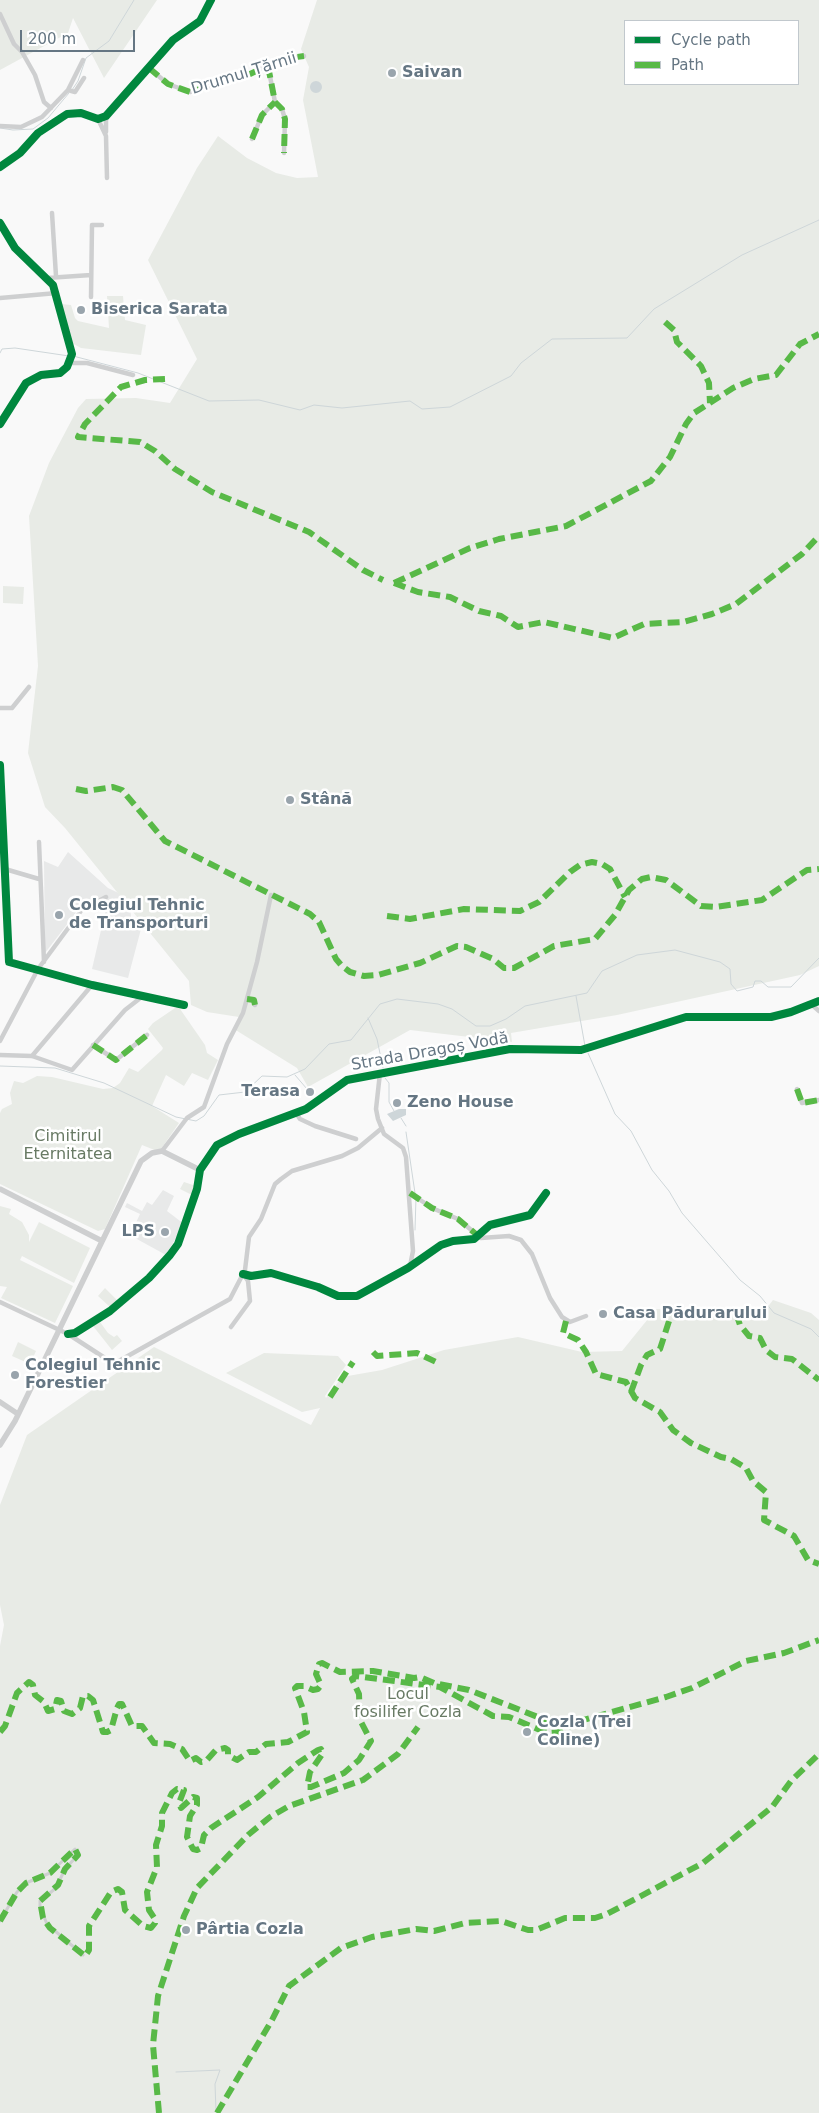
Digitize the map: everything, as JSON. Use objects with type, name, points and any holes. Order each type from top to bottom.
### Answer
[{"type":"street","points":[[0,166],[20,153],[38,133],[67,114],[81,113],[98,119],[106,116],[124,93],[173,40],[200,21],[211,0]]},
{"type":"street","points":[[0,14],[14,44],[27,60],[44,102],[51,108]]},
{"type":"street","name":"Drumul Țărnii","points":[[149,68],[168,84],[190,92],[241,77],[282,60],[304,56]]},
{"type":"street","points":[[70,91],[83,60]]},
{"type":"street","points":[[268,66],[275,102],[282,109],[285,119],[284,153]]},
{"type":"street","points":[[0,126],[21,127],[34,124],[84,78]]},
{"type":"street","points":[[252,139],[262,115],[275,102]]},
{"type":"street","points":[[106,116],[107,178]]},
{"type":"street","points":[[98,119],[106,136]]},
{"type":"street","points":[[34,124],[38,133]]},
{"type":"street","points":[[52,212],[56,276]]},
{"type":"street","points":[[0,223],[15,248],[48,278],[57,293],[71,358],[60,373],[41,375],[26,383],[0,424]]},
{"type":"street","points":[[92,297],[92,226],[102,225]]},
{"type":"street","points":[[48,278],[91,275]]},
{"type":"street","points":[[0,298],[57,293]]},
{"type":"street","points":[[71,358],[133,375]]},
{"type":"street","points":[[0,708],[12,708],[29,687]]},
{"type":"street","points":[[0,765],[9,962],[92,984],[184,1005]]},
{"type":"street","points":[[39,842],[39,879],[44,962]]},
{"type":"street","points":[[5,869],[39,879]]},
{"type":"street","points":[[162,1152],[187,1118],[204,1107],[247,999],[271,896]]},
{"type":"street","points":[[0,1040],[38,970],[86,904],[91,905],[106,897]]},
{"type":"street","points":[[32,1056],[92,984]]},
{"type":"street","points":[[0,1055],[32,1056],[72,1070],[125,1010],[143,996]]},
{"type":"street","points":[[247,999],[254,1000],[256,1005]]},
{"type":"street","name":"Strada Dragoș Vodă","points":[[68,1334],[75,1333],[110,1312],[150,1277],[170,1256],[178,1244],[197,1189],[200,1170],[211,1152],[222,1142],[306,1109],[347,1080],[510,1050],[581,1050],[686,1017],[771,1016],[819,1001]]},
{"type":"street","points":[[811,1004],[819,1011]]},
{"type":"street","points":[[93,1045],[116,1060],[147,1036]]},
{"type":"street","points":[[380,1073],[376,1109],[382,1128],[388,1138],[401,1146],[405,1152],[410,1193],[413,1251],[410,1267]]},
{"type":"street","points":[[797,1089],[802,1103],[819,1100]]},
{"type":"street","points":[[296,1113],[300,1119],[315,1126],[356,1139]]},
{"type":"street","points":[[0,1302],[68,1334],[108,1360],[117,1362],[230,1299],[243,1274],[249,1236],[262,1219],[276,1184],[292,1171],[342,1156],[358,1148],[382,1128]]},
{"type":"street","points":[[0,1444],[18,1414],[141,1161],[152,1153],[162,1152],[200,1170]]},
{"type":"street","points":[[0,1190],[102,1241]]},
{"type":"street","points":[[410,1193],[432,1208],[458,1219],[481,1238],[509,1236],[522,1240],[532,1254],[550,1298],[562,1317],[570,1322],[586,1316]]},
{"type":"street","points":[[243,1274],[251,1276],[271,1273],[318,1287],[338,1296],[350,1297],[368,1291],[410,1267],[441,1245],[453,1241],[468,1241],[490,1225],[530,1214],[546,1194]]},
{"type":"street","points":[[231,1327],[250,1301],[248,1281],[243,1274]]},
{"type":"street","points":[[0,1402],[18,1414]]},
{"type":"street","points":[[0,1921],[17,1892],[26,1883],[50,1873],[72,1850],[77,1850],[78,1855],[64,1869],[58,1885],[40,1901],[40,1907],[47,1924],[83,1955]]},
{"type":"shaded area","points":[[314,81],[318,81],[322,87],[318,93],[314,93],[310,89],[310,85]]},
{"type":"shaded area","points":[[68,852],[108,888],[125,896],[130,901],[131,918],[141,929],[128,978],[92,969],[108,900],[87,908],[82,905],[45,953],[44,861],[58,867]]},
{"type":"shaded area","points":[[399,1109],[406,1109],[406,1115],[393,1121],[387,1114]]},
{"type":"shaded area","points":[[163,1190],[174,1196],[167,1211],[184,1224],[166,1255],[135,1238],[132,1231],[140,1214],[125,1207],[127,1203],[142,1211],[147,1202],[152,1205]]},
{"type":"green space","points":[[0,0],[157,0],[104,78],[73,18],[68,33],[0,70]]},
{"type":"green space","points":[[317,0],[819,0],[819,966],[800,975],[617,1015],[511,1033],[512,1042],[410,1030],[308,1087],[297,1068],[234,1029],[239,1017],[207,1012],[191,1005],[189,981],[65,828],[45,807],[28,753],[38,666],[29,516],[49,463],[78,408],[86,399],[136,398],[170,403],[197,359],[148,260],[197,168],[218,136],[247,158],[276,173],[297,178],[318,177],[303,100],[309,67],[301,49]]},
{"type":"green space","points":[[107,296],[123,296],[125,320],[146,325],[141,355],[81,348],[72,343],[61,304],[71,305],[75,318],[78,321],[109,328]]},
{"type":"green space","points":[[3,586],[24,587],[23,604],[3,603]]},
{"type":"green space","name":"Cimitirul Eternitatea","points":[[178,1006],[205,1045],[207,1053],[218,1060],[208,1080],[192,1073],[184,1086],[166,1075],[152,1106],[179,1123],[161,1149],[157,1151],[142,1145],[105,1229],[98,1231],[0,1184],[0,1113],[2,1109],[12,1104],[10,1093],[14,1081],[23,1083],[37,1076],[52,1077],[103,1089],[113,1088],[120,1083],[129,1068],[138,1072],[162,1050],[163,1048],[148,1029],[153,1023]]},
{"type":"green space","points":[[184,1182],[196,1186],[194,1196],[180,1189]]},
{"type":"green space","points":[[0,1206],[11,1209],[9,1214],[22,1222],[29,1235],[29,1242],[39,1222],[90,1248],[74,1283],[22,1256],[20,1260],[73,1286],[55,1323],[1,1298],[7,1287],[0,1286]]},
{"type":"green space","points":[[105,1288],[118,1301],[110,1307],[98,1296]]},
{"type":"green space","name":"Locul fosilifer Cozla","points":[[773,1300],[811,1313],[819,1320],[819,2113],[0,2113],[0,1646],[4,1625],[0,1605],[0,1505],[27,1435],[154,1347],[311,1425],[320,1408],[302,1412],[226,1373],[264,1353],[338,1356],[346,1365],[325,1396],[326,1398],[342,1377],[382,1370],[444,1350],[518,1337],[582,1352],[622,1351],[656,1309],[766,1309]]},
{"type":"green space","points":[[100,1322],[108,1333],[114,1337],[117,1335],[122,1341],[112,1350],[93,1326]]},
{"type":"green space","points":[[18,1342],[36,1351],[30,1364],[12,1356]]},
{"type":"waterway","points":[[72,90],[78,81],[86,58],[109,41],[134,0]]},
{"type":"waterway","points":[[0,128],[13,130],[33,129],[48,118],[69,93]]},
{"type":"waterway","points":[[73,356],[138,373],[209,401],[259,400],[300,410],[314,405],[342,408],[410,401],[422,409],[450,407],[511,376],[521,363],[552,339],[627,338],[654,309],[742,255],[819,220]]},
{"type":"waterway","points":[[0,353],[2,349],[15,348],[69,356]]},
{"type":"waterway","points":[[0,1066],[55,1068],[104,1083],[176,1117],[196,1121],[204,1116],[219,1095],[245,1092],[262,1076],[287,1077],[305,1069],[329,1044],[351,1040],[380,1004],[397,999],[438,1004],[452,1009],[476,1026],[490,1026],[506,1019],[525,1006],[587,993],[602,971],[637,955],[675,950],[720,962],[730,969],[731,984],[737,991],[753,987],[755,981],[761,981],[768,987],[791,987],[819,958]]},
{"type":"waterway","points":[[576,996],[585,1046]]},
{"type":"waterway","points":[[368,1018],[377,1039],[383,1068]]},
{"type":"waterway","points":[[588,1053],[615,1114],[631,1131],[652,1170],[669,1191],[682,1213],[740,1280],[760,1296],[774,1313],[811,1329],[819,1337]]},
{"type":"waterway","points":[[295,1075],[307,1089]]},
{"type":"waterway","points":[[385,1078],[389,1083],[389,1102],[394,1111]]},
{"type":"waterway","points":[[401,1118],[406,1126]]},
{"type":"waterway","points":[[406,1132],[415,1193]]},
{"type":"waterway","points":[[415,1230],[416,1198]]},
{"type":"waterway","points":[[176,2072],[220,2070],[215,2084],[216,2111]]},
{"type":"marked path","points":[[149,68],[168,84],[190,92],[250,74],[282,59],[304,56]]},
{"type":"marked path","points":[[268,66],[275,102],[282,109],[285,119],[284,153]]},
{"type":"marked path","points":[[252,139],[262,115],[275,102]]},
{"type":"marked path","points":[[665,322],[674,330],[677,342],[701,366],[709,383],[710,403]]},
{"type":"marked path","points":[[394,583],[470,548],[499,539],[566,526],[651,481],[670,457],[686,424],[694,413],[733,388],[754,379],[776,375],[800,344],[819,334]]},
{"type":"marked path","points":[[165,379],[145,380],[121,387],[85,424],[78,437],[140,442],[155,451],[175,469],[212,492],[309,532],[363,570],[383,580]]},
{"type":"marked path","points":[[394,583],[418,592],[450,597],[479,611],[501,616],[518,627],[544,622],[613,638],[644,624],[683,622],[712,614],[736,604],[802,554],[819,536]]},
{"type":"marked path","points":[[76,789],[86,791],[113,787],[122,790],[165,841],[310,914],[319,922],[336,959],[342,966],[350,972],[364,976],[378,975],[420,963],[457,946],[466,947],[493,959],[504,968],[514,968],[554,946],[595,939],[615,915],[629,890],[642,879],[651,877],[666,880],[701,906],[715,907],[762,900],[807,870],[819,869]]},
{"type":"marked path","points":[[387,916],[410,919],[464,909],[520,911],[539,902],[570,872],[580,865],[592,862],[602,864],[610,869],[625,897]]},
{"type":"marked path","points":[[247,999],[254,1000],[255,1005]]},
{"type":"marked path","points":[[93,1045],[116,1060],[147,1035]]},
{"type":"marked path","points":[[797,1089],[802,1103],[819,1100]]},
{"type":"marked path","points":[[410,1193],[432,1208],[458,1219],[477,1235]]},
{"type":"marked path","points":[[736,1313],[740,1325],[749,1336],[760,1338],[766,1350],[775,1357],[792,1359],[819,1380]]},
{"type":"marked path","points":[[631,1392],[641,1365],[647,1355],[660,1349],[671,1315]]},
{"type":"marked path","points":[[566,1321],[563,1333],[578,1340],[596,1374],[626,1382],[635,1398],[660,1412],[673,1430],[691,1443],[721,1457],[731,1459],[746,1468],[753,1481],[766,1492],[764,1520],[794,1536],[808,1560],[819,1564]]},
{"type":"marked path","points":[[373,1352],[377,1356],[417,1353],[436,1362]]},
{"type":"marked path","points":[[330,1397],[353,1362]]},
{"type":"marked path","points":[[0,1732],[5,1726],[17,1693],[29,1682],[33,1685],[35,1695],[44,1702],[48,1711],[55,1709],[57,1700],[61,1701],[64,1711],[72,1714],[80,1708],[83,1696],[88,1696],[93,1700],[103,1732],[111,1730],[117,1708],[119,1704],[122,1704],[132,1726],[142,1726],[154,1743],[170,1744],[182,1749],[190,1761],[196,1758],[201,1762],[206,1761],[216,1750],[225,1748],[228,1750],[228,1755],[237,1760],[249,1752],[256,1752],[266,1744],[288,1742],[307,1732],[304,1712],[295,1688],[297,1686],[304,1686],[313,1690],[318,1689],[321,1685],[316,1674],[319,1664],[322,1663],[340,1672],[373,1671],[414,1678],[420,1677],[434,1683],[469,1690],[543,1719],[576,1722],[666,1697],[692,1688],[746,1661],[784,1653],[819,1640]]},
{"type":"marked path","points":[[0,1921],[17,1892],[26,1883],[50,1873],[75,1849],[78,1855],[65,1869],[58,1885],[40,1901],[43,1918],[50,1928],[85,1956],[89,1950],[89,1926],[111,1892],[118,1889],[122,1892],[125,1910],[143,1926],[151,1928],[155,1923],[155,1919],[149,1910],[147,1892],[157,1867],[156,1845],[162,1826],[162,1813],[172,1793],[177,1789],[184,1790],[179,1803],[181,1808],[193,1797],[197,1798],[197,1805],[190,1816],[187,1837],[193,1849],[197,1850],[201,1848],[204,1835],[211,1828],[258,1797],[298,1763],[318,1750],[321,1749],[323,1753],[310,1772],[307,1787],[344,1773],[359,1760],[371,1741],[360,1720],[359,1694],[352,1679],[356,1676],[440,1687],[493,1716],[509,1717],[547,1733],[561,1732],[576,1722]]},
{"type":"marked path","points":[[159,2113],[153,2045],[158,1996],[184,1916],[197,1888],[248,1835],[270,1817],[289,1806],[363,1780],[398,1754],[418,1727]]},
{"type":"marked path","points":[[217,2113],[272,2020],[289,1986],[341,1948],[372,1937],[416,1929],[434,1931],[465,1923],[501,1921],[528,1930],[536,1930],[565,1918],[595,1918],[607,1914],[703,1863],[772,1807],[791,1781],[819,1754]]},
{"type":"cycle path","points":[[0,167],[20,153],[38,133],[67,114],[81,113],[98,119],[106,116],[173,40],[200,21],[211,0]]},
{"type":"cycle path","points":[[0,223],[15,248],[53,285],[72,354],[67,367],[60,373],[41,375],[26,383],[0,424]]},
{"type":"cycle path","points":[[0,765],[9,962],[92,985],[184,1005]]},
{"type":"cycle path","points":[[68,1334],[75,1333],[110,1311],[149,1278],[170,1255],[178,1244],[197,1189],[200,1170],[217,1145],[239,1134],[306,1109],[347,1080],[510,1049],[581,1050],[686,1017],[771,1017],[791,1012],[819,1001]]},
{"type":"cycle path","points":[[243,1274],[251,1276],[271,1273],[318,1287],[338,1296],[357,1296],[408,1268],[441,1245],[453,1241],[474,1239],[490,1225],[530,1215],[546,1193]]},
{"type":"place","name":"Saivan","points":[[392,73]]},
{"type":"place","name":"Biserica Sarata","points":[[81,310]]},
{"type":"place","name":"Stână","points":[[290,800]]},
{"type":"place","name":"Colegiul Tehnic de Transporturi","points":[[59,915]]},
{"type":"place","name":"Terasa","points":[[310,1092]]},
{"type":"place","name":"Zeno House","points":[[397,1103]]},
{"type":"place","name":"LPS","points":[[165,1232]]},
{"type":"place","name":"Casa Pădurarului","points":[[603,1314]]},
{"type":"place","name":"Colegiul Tehnic Forestier","points":[[15,1375]]},
{"type":"place","name":"Cozla (Trei Coline)","points":[[527,1732]]},
{"type":"place","name":"Pârtia Cozla","points":[[186,1930]]}]
